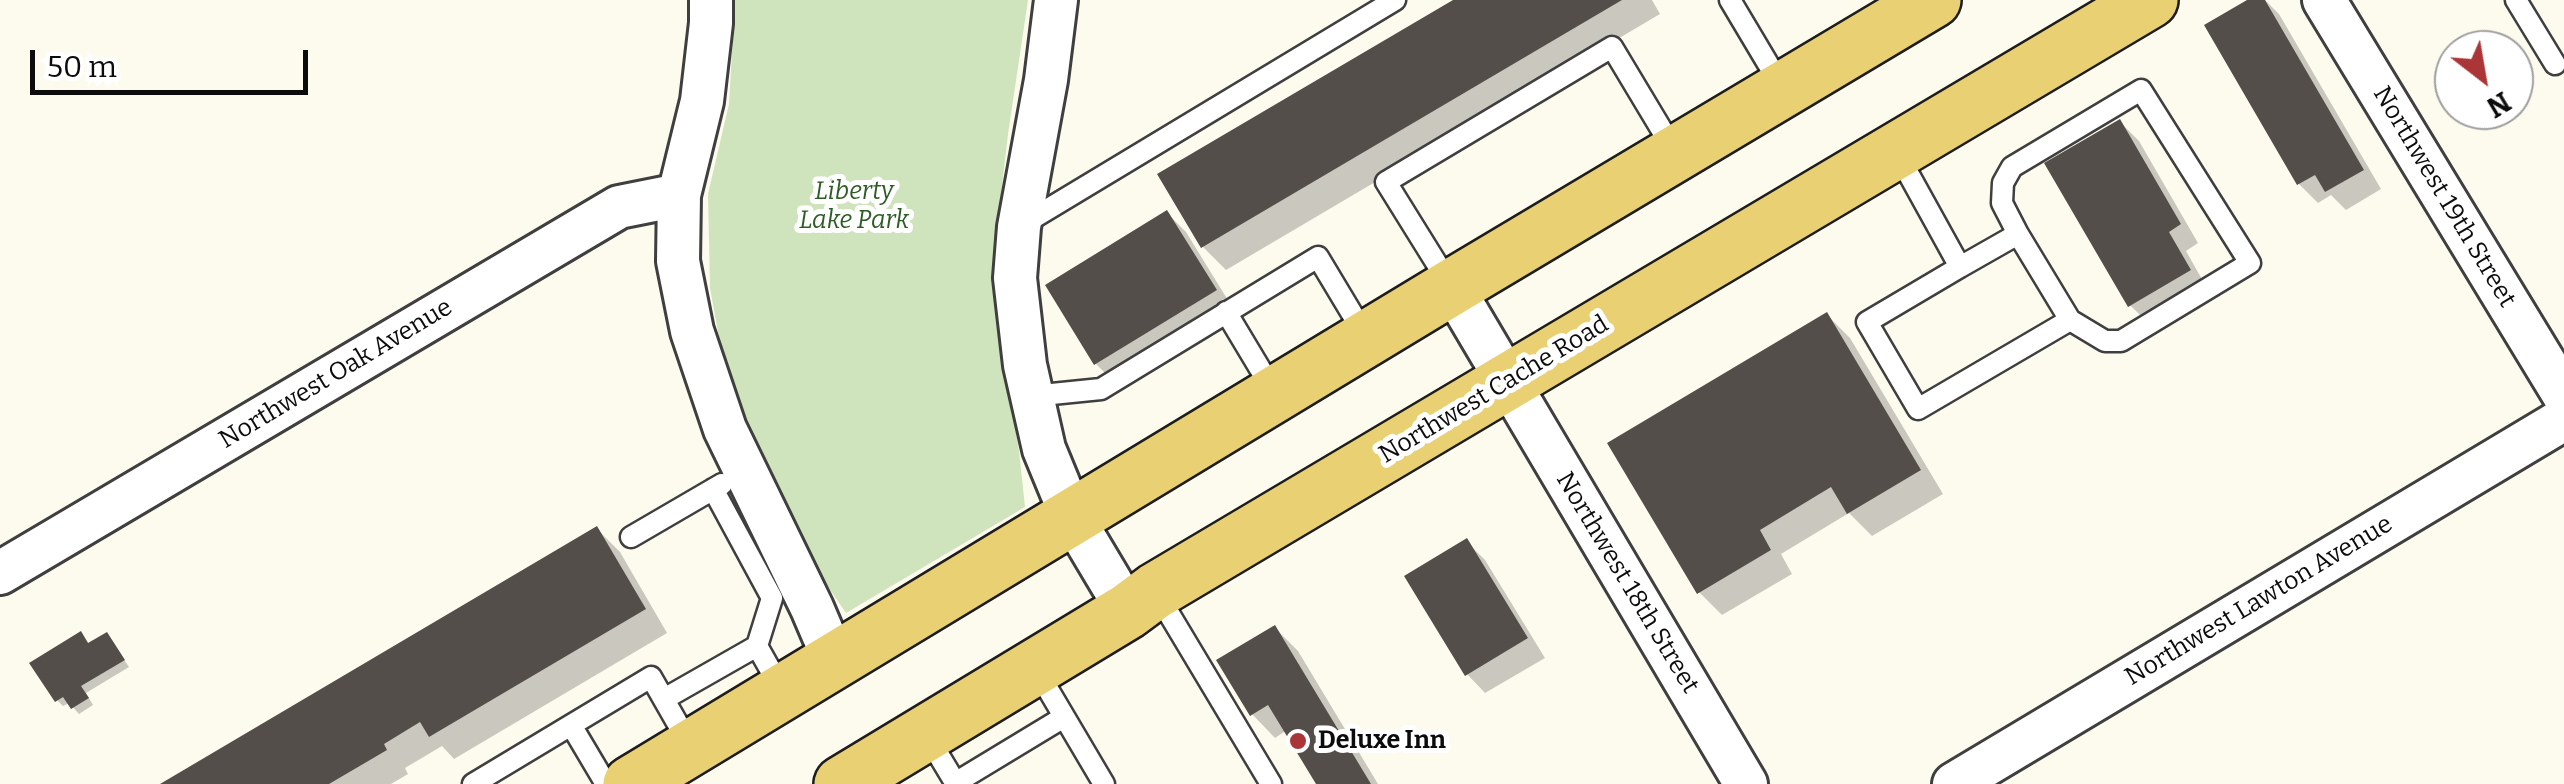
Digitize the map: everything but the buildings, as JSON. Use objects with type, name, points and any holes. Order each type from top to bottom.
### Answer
[{"type":"main road","points":[[631,784],[692,748],[770,669],[835,662],[1933,0]]},
{"type":"main road","name":"Northwest Cache Road","points":[[842,784],[1142,600],[2150,0]]},
{"type":"street","points":[[710,0],[702,101],[679,196],[678,261],[692,331],[725,429],[729,479],[812,608],[835,662]]},
{"type":"street","points":[[1056,0],[1046,80],[1018,227],[1016,278],[1025,366],[1044,449],[1072,517],[1142,600]]},
{"type":"street","name":"Northwest 19th Street","points":[[2324,0],[2564,395]]},
{"type":"street","name":"Northwest Oak Avenue","points":[[0,574],[619,206],[679,196]]},
{"type":"street","name":"Northwest 18th Street","points":[[1452,287],[1746,784]]},
{"type":"street","name":"Northwest Lawton Avenue","points":[[1954,784],[2564,418]]},
{"type":"lane","points":[[1018,227],[1395,0]]},
{"type":"lane","points":[[1730,0],[1783,90]]},
{"type":"lane","points":[[2516,0],[2555,64]]},
{"type":"lane","points":[[1452,287],[1386,182],[1434,153],[1612,48],[1676,154]]},
{"type":"lane","points":[[2141,90],[2250,264],[2121,341],[2105,341],[2070,320],[2002,203],[2004,183],[2012,167],[2141,90]]},
{"type":"lane","points":[[1896,152],[1960,267]]},
{"type":"lane","points":[[2018,234],[1867,322],[1918,409],[2070,320]]},
{"type":"lane","points":[[1032,396],[1101,389],[1318,256],[1366,339]]},
{"type":"lane","points":[[1226,312],[1276,394]]},
{"type":"lane","points":[[631,537],[729,479],[772,598],[770,669],[664,699]]},
{"type":"lane","points":[[1142,600],[1271,784]]},
{"type":"lane","points":[[1035,668],[1104,784]]},
{"type":"lane","points":[[472,784],[651,677],[692,748]]},
{"type":"lane","points":[[926,733],[955,783],[1064,717]]},
{"type":"lane","points":[[571,725],[606,784]]},
{"type":"green space","name":"Liberty Lake Park","points":[[735,0],[1028,0],[991,280],[1025,507],[846,613],[792,534],[728,386],[710,288],[708,194],[729,104]]},
{"type":"place","name":"Deluxe Inn","points":[[1298,741]]}]
